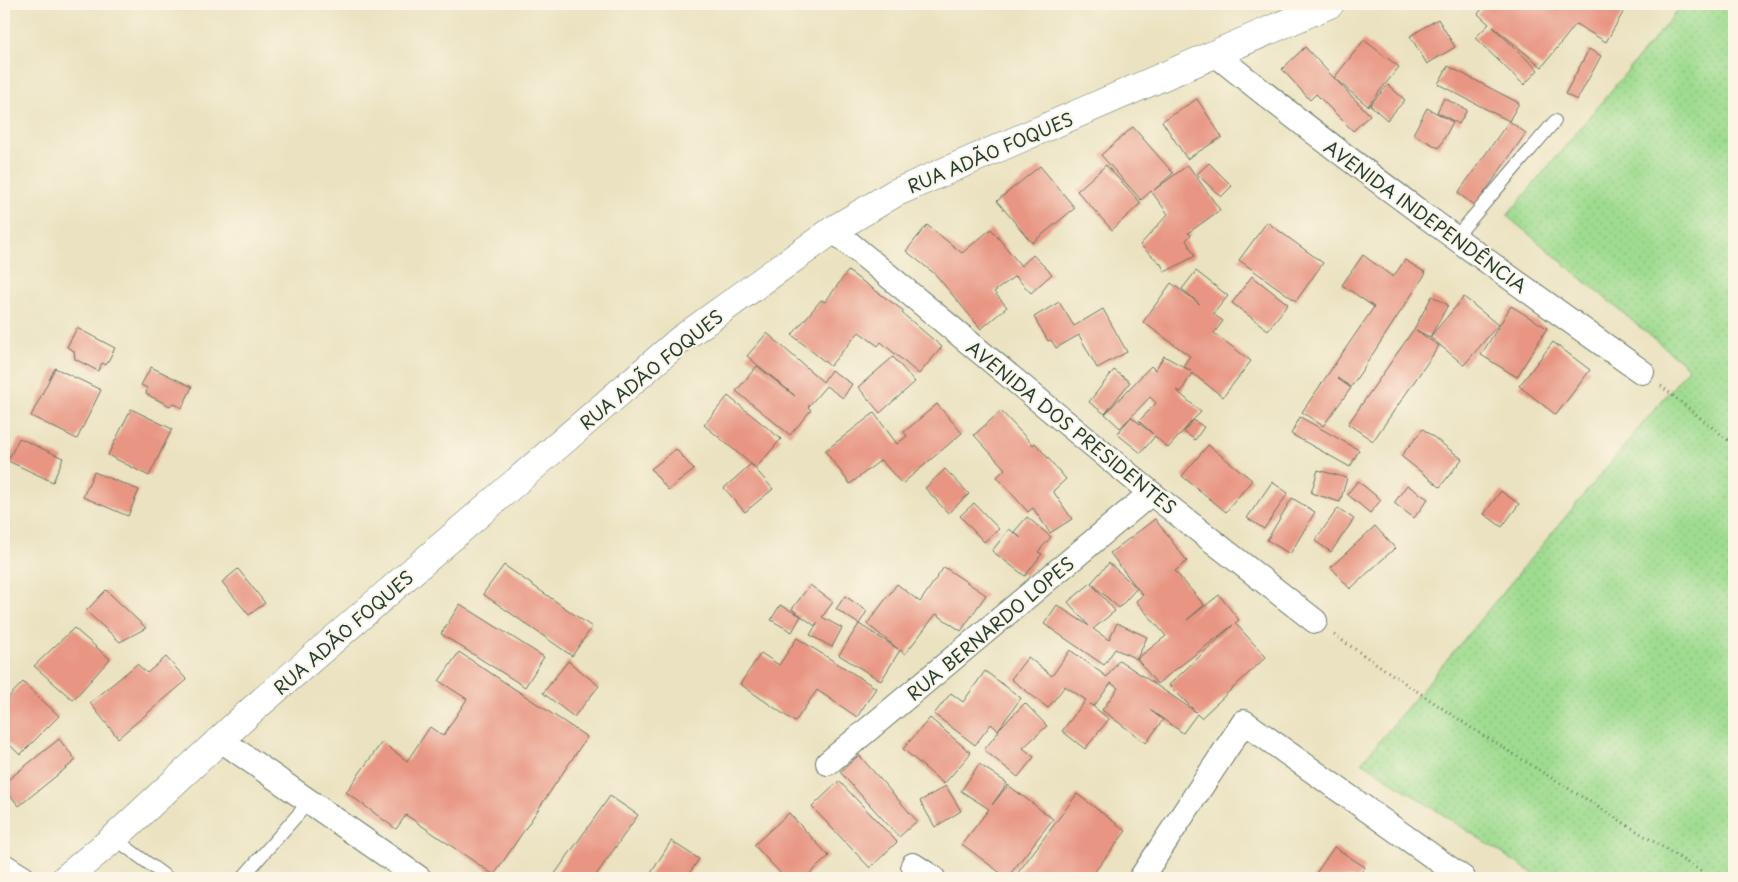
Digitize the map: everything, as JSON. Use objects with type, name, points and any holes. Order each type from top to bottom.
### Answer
[{"type":"main road","name":"RUA ADÃO FOQUES","points":[[66,878],[114,838],[251,711],[680,340],[833,230],[895,193],[1330,4]]},
{"type":"street","name":"AVENIDA INDEPENDÊNCIA","points":[[1215,54],[1287,112],[1454,238],[1642,372]]},
{"type":"street","name":"AVENIDA DOS PRESIDENTES","points":[[833,230],[1151,493],[1315,621]]},
{"type":"street","name":"RUA BERNARDO LOPES","points":[[828,763],[1151,493]]},
{"type":"street","points":[[1141,878],[1244,722],[1463,878]]},
{"type":"street","points":[[221,740],[419,878]]},
{"type":"street","points":[[913,865],[933,878]]},
{"type":"street","points":[[4,866],[23,878]]},
{"type":"lane","points":[[1454,238],[1555,121]]},
{"type":"lane","points":[[242,878],[308,802]]},
{"type":"lane","points":[[114,838],[168,878]]},
{"type":"path","points":[[1642,372],[1734,445]]},
{"type":"path","points":[[1315,621],[1470,727],[1712,878]]},
{"type":"green space","points":[[1683,4],[1734,4],[1734,878],[1540,878],[1362,762],[1689,368],[1507,216]]},
{"type":"building","points":[[1486,4],[1611,4],[1624,11],[1606,42],[1576,24],[1542,67],[1492,26],[1538,70],[1524,85],[1475,38],[1489,24],[1478,14]]},
{"type":"building","points":[[1438,19],[1455,47],[1427,64],[1410,36]]},
{"type":"building","points":[[1364,40],[1399,67],[1368,106],[1334,78]]},
{"type":"building","points":[[1305,47],[1370,115],[1353,131],[1316,94],[1310,100],[1282,69]]},
{"type":"building","points":[[1589,49],[1601,56],[1577,100],[1565,94]]},
{"type":"building","points":[[1448,66],[1519,103],[1509,121],[1438,84]]},
{"type":"building","points":[[1388,85],[1405,100],[1387,120],[1370,105]]},
{"type":"building","points":[[1444,98],[1467,110],[1459,124],[1437,112]]},
{"type":"building","points":[[1197,99],[1222,137],[1187,159],[1162,121]]},
{"type":"building","points":[[1427,108],[1453,122],[1439,148],[1413,134]]},
{"type":"building","points":[[1509,121],[1526,133],[1475,206],[1458,193]]},
{"type":"building","points":[[1133,127],[1173,173],[1154,190],[1188,165],[1220,210],[1188,233],[1191,235],[1186,240],[1195,256],[1165,272],[1161,264],[1140,245],[1168,214],[1151,191],[1141,200],[1101,155]]},
{"type":"building","points":[[1209,163],[1232,186],[1221,197],[1197,174]]},
{"type":"building","points":[[1106,165],[1141,203],[1112,230],[1077,191]]},
{"type":"building","points":[[1040,166],[1075,208],[1032,243],[997,201]]},
{"type":"building","points":[[1267,222],[1323,263],[1296,301],[1239,260]]},
{"type":"building","points":[[927,225],[962,253],[991,229],[1021,266],[1033,255],[1052,274],[1031,293],[1015,276],[994,292],[1007,307],[981,329],[935,274],[906,251]]},
{"type":"building","points":[[1363,255],[1393,277],[1405,260],[1426,273],[1351,387],[1337,378],[1351,388],[1323,426],[1302,412],[1374,307],[1342,285]]},
{"type":"building","points":[[848,271],[904,311],[902,313],[942,347],[919,374],[881,342],[878,346],[859,332],[830,366],[792,335],[821,300],[825,302]]},
{"type":"building","points":[[1196,271],[1228,296],[1213,314],[1223,321],[1214,333],[1251,361],[1223,397],[1192,373],[1181,392],[1176,390],[1201,412],[1168,448],[1155,436],[1141,453],[1117,434],[1131,417],[1120,428],[1105,414],[1151,366],[1155,370],[1164,356],[1191,371],[1183,366],[1190,356],[1143,322],[1171,283],[1200,304],[1182,289]],"holes":[[[1150,397],[1156,403],[1139,421],[1153,434],[1131,417]]]},
{"type":"building","points":[[1252,276],[1288,304],[1268,330],[1232,303]]},
{"type":"building","points":[[1432,296],[1448,305],[1430,337],[1416,330],[1439,346],[1373,441],[1348,424],[1414,329]]},
{"type":"building","points":[[1464,297],[1498,325],[1464,365],[1430,337]]},
{"type":"building","points":[[1059,302],[1074,326],[1103,309],[1127,352],[1097,368],[1079,335],[1056,348],[1051,340],[1048,341],[1034,317]]},
{"type":"building","points":[[1511,306],[1547,328],[1517,377],[1481,355]]},
{"type":"building","points":[[77,328],[115,348],[106,365],[102,363],[98,371],[75,359],[74,351],[67,347]]},
{"type":"building","points":[[767,333],[823,382],[831,370],[852,384],[843,398],[826,386],[808,407],[811,410],[790,435],[736,391],[757,366],[795,396],[747,356]]},
{"type":"building","points":[[1553,342],[1590,370],[1556,415],[1519,386]]},
{"type":"building","points":[[893,357],[915,382],[880,413],[858,387]]},
{"type":"building","points":[[151,367],[192,387],[182,408],[173,403],[170,406],[146,394],[147,388],[141,385]]},
{"type":"building","points":[[55,368],[101,390],[77,439],[31,416]]},
{"type":"building","points":[[1114,370],[1130,382],[1105,414],[1089,402]]},
{"type":"building","points":[[728,396],[781,439],[756,468],[704,425]]},
{"type":"building","points":[[937,404],[962,433],[902,484],[881,460],[850,484],[825,451],[874,413],[897,444],[907,436],[904,432]]},
{"type":"building","points":[[131,409],[172,429],[149,476],[108,455]]},
{"type":"building","points":[[1001,411],[1033,445],[1035,443],[1066,479],[1053,491],[1072,519],[1050,533],[1033,508],[1028,512],[997,477],[1005,469],[974,435]]},
{"type":"building","points":[[1300,417],[1359,450],[1350,467],[1291,434]]},
{"type":"building","points":[[1193,420],[1204,427],[1195,440],[1184,432]]},
{"type":"building","points":[[1423,429],[1462,459],[1440,487],[1401,456]]},
{"type":"building","points":[[19,438],[63,458],[53,482],[8,461]]},
{"type":"building","points":[[1208,445],[1252,480],[1226,512],[1182,476]]},
{"type":"building","points":[[676,449],[694,470],[668,490],[651,469]]},
{"type":"building","points":[[751,464],[773,489],[745,512],[724,488]]},
{"type":"building","points":[[945,469],[969,494],[948,513],[925,488]]},
{"type":"building","points":[[1318,470],[1347,478],[1340,502],[1311,493]]},
{"type":"building","points":[[94,472],[139,490],[128,516],[83,497]]},
{"type":"building","points":[[1358,481],[1381,500],[1370,513],[1347,494]]},
{"type":"building","points":[[1272,482],[1288,493],[1264,529],[1247,518]]},
{"type":"building","points":[[1407,485],[1428,499],[1414,518],[1394,503]]},
{"type":"building","points":[[1501,491],[1519,504],[1502,527],[1484,514]]},
{"type":"building","points":[[1292,498],[1315,512],[1290,554],[1267,540]]},
{"type":"building","points":[[974,503],[999,529],[984,542],[960,516]]},
{"type":"building","points":[[1338,508],[1354,519],[1331,552],[1315,541]]},
{"type":"building","points":[[1027,517],[1051,537],[1038,552],[1042,554],[1025,576],[992,551],[1009,529],[1021,538],[1014,532]]},
{"type":"building","points":[[1155,519],[1187,561],[1175,571],[1204,605],[1187,620],[1219,595],[1239,620],[1235,623],[1266,657],[1201,718],[1197,714],[1183,733],[1150,710],[1163,720],[1146,743],[1102,710],[1118,688],[1111,683],[1094,706],[1090,704],[1109,719],[1085,749],[1062,731],[1086,700],[1065,686],[1048,708],[1011,679],[1028,657],[1052,676],[1070,650],[1107,677],[1119,660],[1196,712],[1169,685],[1233,625],[1157,684],[1137,659],[1166,636],[1136,601],[1143,595],[1110,553]]},
{"type":"building","points":[[1375,526],[1395,548],[1350,589],[1331,567]]},
{"type":"building","points":[[1109,563],[1137,588],[1119,608],[1091,583]]},
{"type":"building","points":[[504,565],[592,627],[572,656],[483,594]]},
{"type":"building","points":[[944,567],[986,595],[961,631],[936,614],[905,654],[900,650],[881,681],[839,655],[859,624],[898,649],[867,624],[897,584],[920,602]]},
{"type":"building","points":[[238,569],[265,603],[249,615],[222,582]]},
{"type":"building","points":[[1091,583],[1115,611],[1093,629],[1109,640],[1117,623],[1147,637],[1137,659],[1115,649],[1104,665],[1044,624],[1057,605],[1089,626],[1068,602]]},
{"type":"building","points":[[810,585],[833,602],[822,617],[842,628],[832,647],[810,635],[818,622],[815,626],[792,609]]},
{"type":"building","points":[[106,590],[146,628],[120,642],[86,611]]},
{"type":"building","points":[[845,596],[867,611],[859,624],[836,609]]},
{"type":"building","points":[[460,604],[544,657],[525,687],[441,634]]},
{"type":"building","points":[[780,605],[801,616],[792,632],[771,620]]},
{"type":"building","points":[[74,628],[110,659],[73,700],[34,666]]},
{"type":"building","points":[[797,638],[876,688],[857,717],[817,690],[795,722],[740,684],[761,653],[779,665]]},
{"type":"building","points":[[459,652],[587,737],[494,875],[406,815],[396,829],[346,792],[382,742],[407,761],[430,727],[443,736],[467,699],[439,681]]},
{"type":"building","points":[[166,657],[187,680],[118,738],[90,703],[137,664],[147,673]]},
{"type":"building","points":[[568,661],[599,686],[574,717],[543,693]]},
{"type":"building","points":[[985,671],[1021,698],[998,730],[1025,703],[1047,726],[1023,748],[1034,757],[1018,777],[984,750],[999,731],[991,724],[975,745],[934,714],[951,693],[963,702]]},
{"type":"building","points":[[23,682],[59,716],[20,755],[4,739],[4,702]]},
{"type":"building","points":[[930,718],[971,753],[944,784],[903,749]]},
{"type":"building","points":[[59,739],[76,760],[19,806],[4,788],[4,783]]},
{"type":"building","points":[[859,755],[917,821],[899,837],[840,772]]},
{"type":"building","points":[[979,764],[1007,783],[992,805],[1008,785],[1053,819],[1007,878],[962,844],[989,809],[961,791]]},
{"type":"building","points":[[839,781],[897,842],[870,868],[812,807]]},
{"type":"building","points":[[946,786],[961,811],[935,827],[920,801]]},
{"type":"building","points":[[1077,794],[1126,831],[1090,878],[1014,878]]},
{"type":"building","points":[[610,796],[638,815],[594,878],[552,878]]},
{"type":"building","points":[[789,813],[829,856],[805,878],[785,878],[754,845]]},
{"type":"building","points":[[671,841],[699,859],[686,878],[648,878]]},
{"type":"building","points":[[1334,847],[1365,867],[1358,878],[1313,878]]}]
